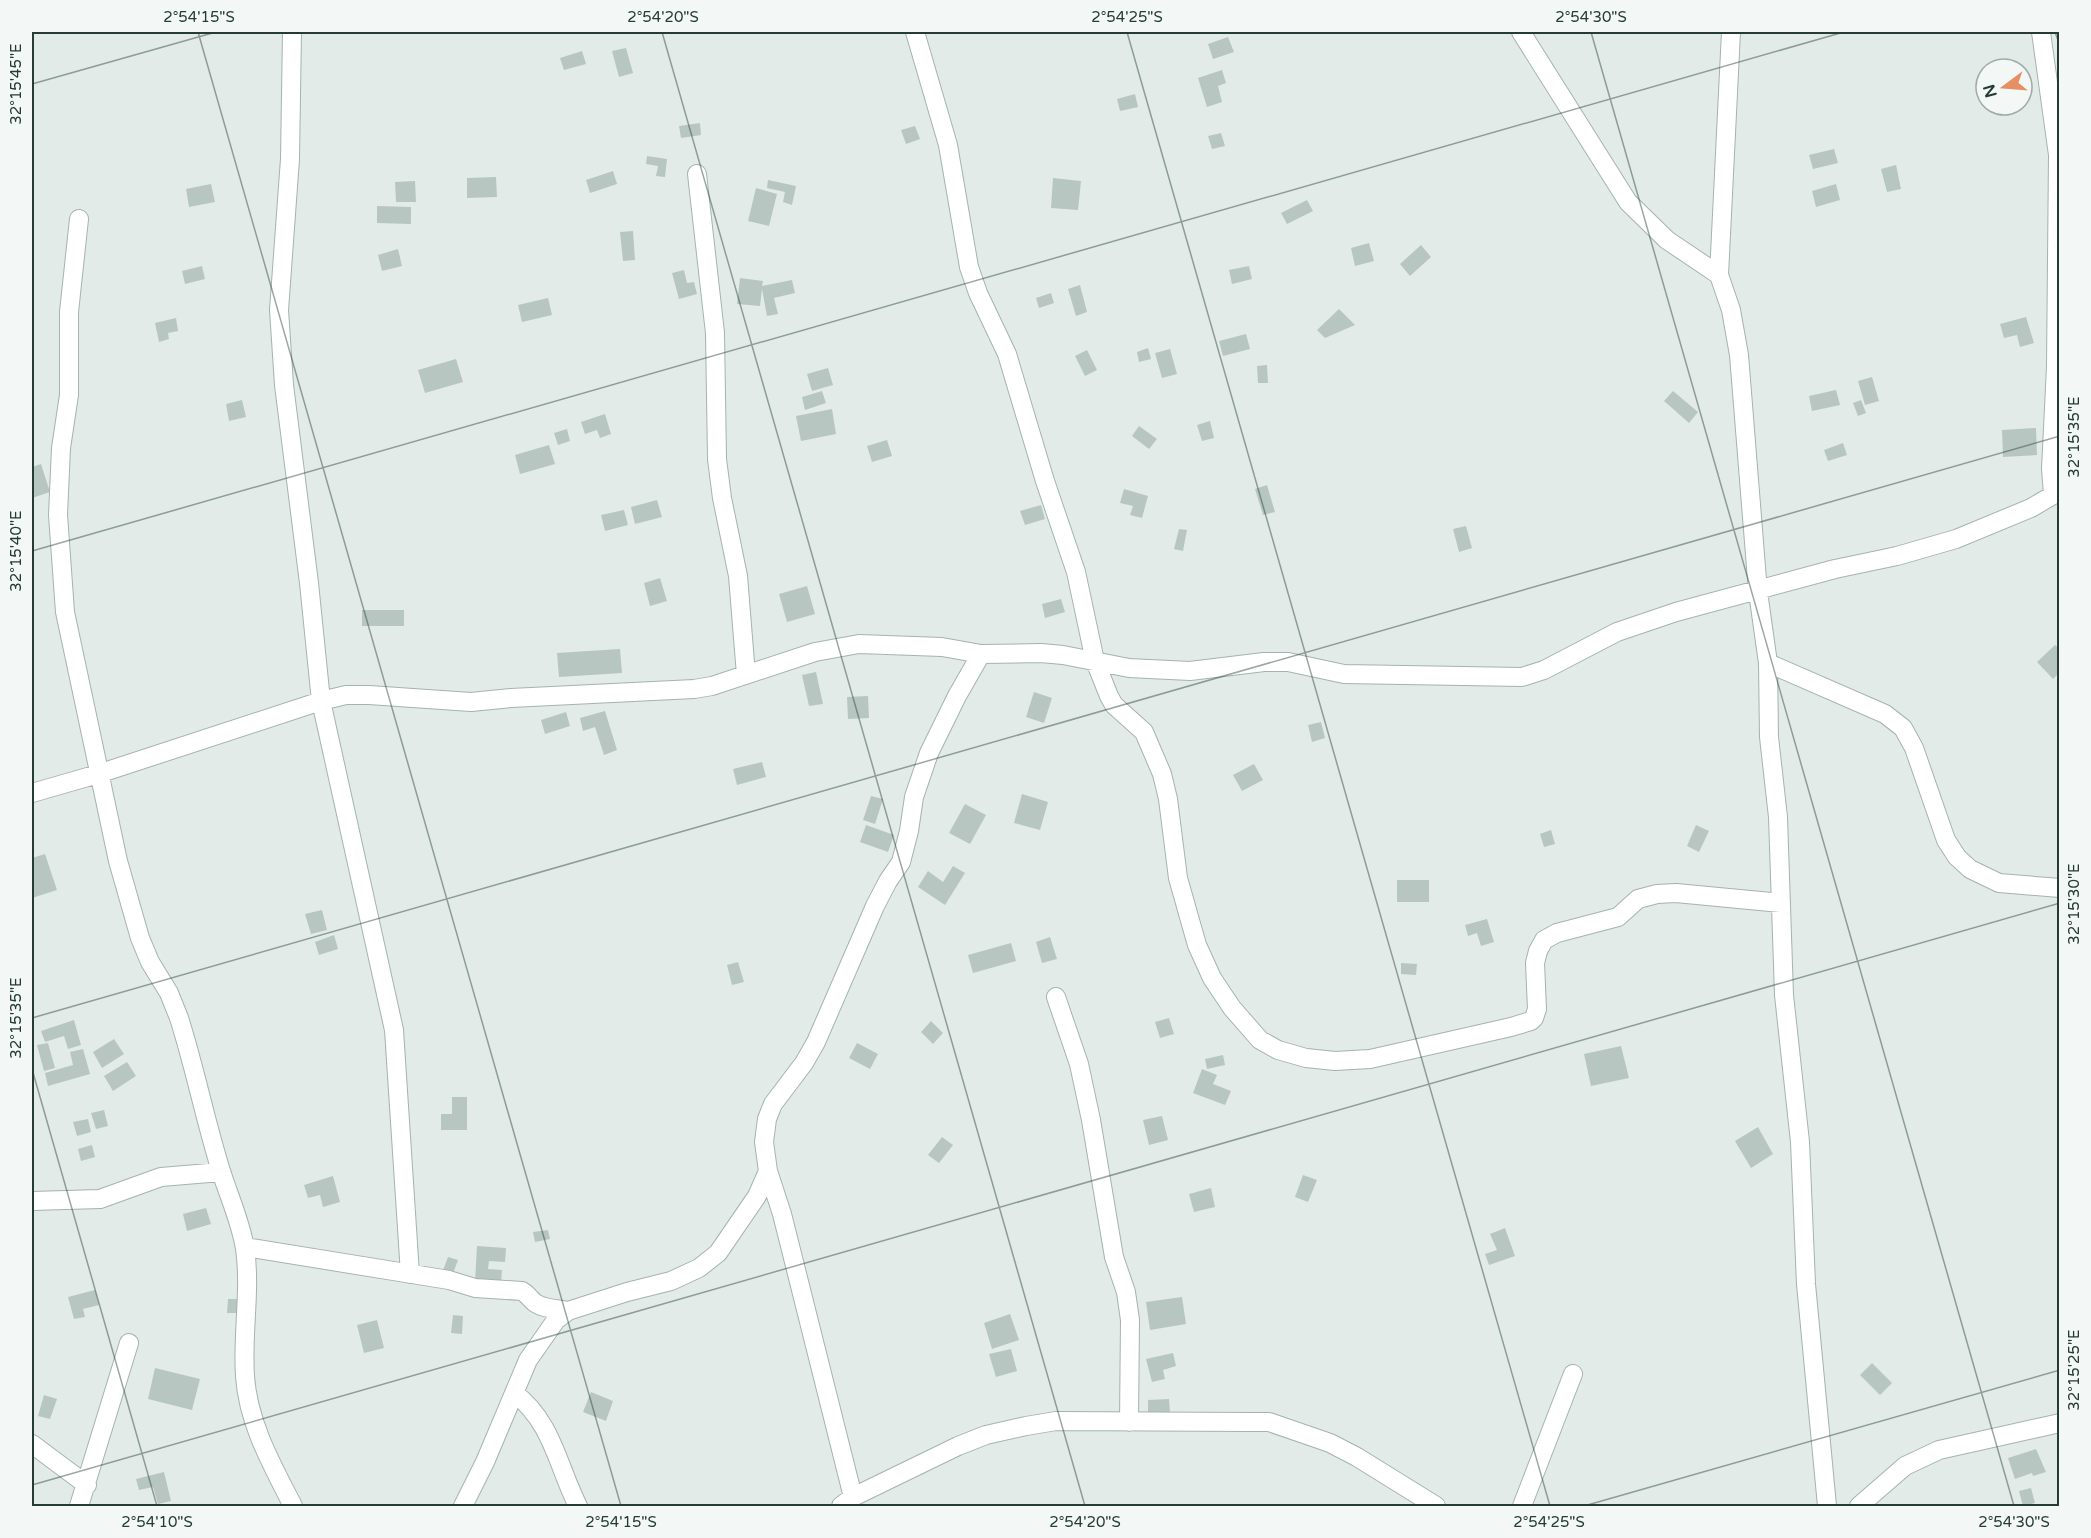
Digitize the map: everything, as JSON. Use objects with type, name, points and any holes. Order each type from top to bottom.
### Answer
[{"type":"street","points":[[292,32],[290,159],[279,310],[280,340],[321,701],[394,1030],[410,1274]]},
{"type":"street","points":[[915,32],[948,145],[969,267],[978,293],[1007,354],[1045,480],[1069,548],[1095,661],[1108,696],[1114,705],[1144,732],[1153,749],[1168,799],[1179,878],[1197,945],[1208,970],[1232,1008],[1260,1040],[1278,1050],[1306,1058],[1335,1061],[1370,1059],[1531,1021],[1537,1009],[1535,963],[1538,951],[1544,940],[1557,933],[1618,918],[1638,899],[1648,895],[1676,893],[1781,903]]},
{"type":"street","points":[[1521,32],[1628,202],[1667,240],[1719,275]]},
{"type":"street","points":[[1731,32],[1719,275],[1731,310],[1739,356],[1758,591],[1768,663],[1770,737],[1778,817],[1784,995],[1800,1142],[1806,1284],[1827,1506]]},
{"type":"street","points":[[32,793],[346,695],[471,702],[694,689],[712,686],[815,652],[859,644],[942,647],[981,654],[1041,652],[1129,669],[1190,671],[1264,662],[1288,662],[1344,674],[1522,677],[1544,670],[1617,632],[1676,612],[1835,569],[1898,556],[1956,538],[2031,508],[2056,493],[2051,469],[2056,367],[2058,155],[2041,32]]},
{"type":"street","points":[[697,174],[715,333],[717,459],[722,498],[738,576],[746,675]]},
{"type":"street","points":[[79,219],[69,312],[69,395],[61,448],[58,515],[65,612],[118,861],[140,938],[150,962],[169,993],[179,1018],[221,1172],[245,1247],[244,1340],[248,1401],[261,1440],[293,1506]]},
{"type":"street","points":[[981,654],[929,753],[914,797],[901,862],[875,906],[816,1042],[804,1063],[773,1104],[767,1119],[764,1142],[768,1171],[782,1214],[847,1502],[924,1461],[986,1436],[1026,1426],[1056,1421],[1269,1422],[1330,1443],[1357,1456],[1436,1506]]},
{"type":"street","points":[[1768,663],[1884,714],[1903,728],[1914,748],[1946,840],[1957,857],[1970,870],[1999,883],[2060,888]]},
{"type":"street","points":[[1056,997],[1079,1064],[1091,1120],[1114,1257],[1126,1292],[1130,1320],[1129,1422]]},
{"type":"street","points":[[464,1506],[528,1360],[555,1320],[568,1311],[671,1281],[699,1268],[718,1253],[757,1196],[768,1171]]},
{"type":"street","points":[[32,1201],[100,1199],[161,1177],[221,1172]]},
{"type":"street","points":[[245,1247],[449,1280],[475,1288],[522,1291],[541,1306],[568,1311]]},
{"type":"street","points":[[79,1506],[129,1343]]},
{"type":"street","points":[[1522,1506],[1573,1374]]},
{"type":"street","points":[[514,1393],[526,1402],[542,1422],[578,1506]]},
{"type":"street","points":[[1859,1506],[1905,1466],[1939,1450],[2060,1423]]},
{"type":"street","points":[[32,1444],[87,1485]]},
{"type":"building","points":[[1228,37],[1234,52],[1213,59],[1208,44]]},
{"type":"building","points":[[626,48],[633,73],[619,77],[612,51]]},
{"type":"building","points":[[582,51],[586,64],[564,70],[560,58]]},
{"type":"building","points":[[1222,70],[1226,83],[1218,86],[1222,102],[1207,107],[1198,78]]},
{"type":"building","points":[[1135,94],[1138,107],[1120,111],[1117,99]]},
{"type":"building","points":[[700,123],[701,135],[681,138],[679,126]]},
{"type":"building","points":[[915,126],[920,139],[906,144],[901,130]]},
{"type":"building","points":[[1221,133],[1225,146],[1212,149],[1208,136]]},
{"type":"building","points":[[1834,149],[1838,163],[1813,169],[1809,155]]},
{"type":"building","points":[[647,156],[667,159],[665,177],[656,176],[658,166],[646,164]]},
{"type":"building","points":[[1896,165],[1901,189],[1887,192],[1881,169]]},
{"type":"building","points":[[613,171],[617,184],[590,193],[586,180]]},
{"type":"building","points":[[496,177],[497,197],[467,198],[467,178]]},
{"type":"building","points":[[1053,178],[1081,181],[1078,210],[1051,208]]},
{"type":"building","points":[[768,180],[796,186],[792,205],[783,202],[785,192],[767,188]]},
{"type":"building","points":[[415,181],[416,202],[396,202],[395,182]]},
{"type":"building","points":[[211,184],[215,202],[189,207],[186,189]]},
{"type":"building","points":[[1836,184],[1840,200],[1816,207],[1812,191]]},
{"type":"building","points":[[756,188],[777,194],[769,226],[748,221]]},
{"type":"building","points":[[1307,200],[1313,211],[1287,224],[1281,213]]},
{"type":"building","points":[[377,206],[411,207],[411,224],[377,223]]},
{"type":"building","points":[[633,231],[635,260],[623,261],[620,232]]},
{"type":"building","points":[[1369,243],[1374,261],[1355,266],[1351,248]]},
{"type":"building","points":[[1421,245],[1431,257],[1410,276],[1400,264]]},
{"type":"building","points":[[398,249],[402,266],[382,271],[378,255]]},
{"type":"building","points":[[202,266],[205,279],[185,284],[182,271]]},
{"type":"building","points":[[1249,266],[1252,279],[1232,284],[1229,270]]},
{"type":"building","points":[[684,270],[687,283],[694,282],[697,294],[679,299],[672,273]]},
{"type":"building","points":[[740,278],[763,281],[762,286],[792,280],[795,293],[774,298],[778,314],[767,316],[762,289],[760,306],[737,304]]},
{"type":"building","points":[[1080,285],[1087,312],[1076,316],[1068,289]]},
{"type":"building","points":[[1051,293],[1054,303],[1039,308],[1036,298]]},
{"type":"building","points":[[548,298],[552,315],[522,322],[518,305]]},
{"type":"building","points":[[1339,309],[1355,325],[1325,338],[1317,330]]},
{"type":"building","points":[[2026,317],[2034,343],[2020,347],[2017,335],[2004,338],[2000,324]]},
{"type":"building","points":[[176,318],[178,331],[168,333],[169,339],[159,342],[155,323]]},
{"type":"building","points":[[1246,334],[1250,349],[1223,356],[1219,341]]},
{"type":"building","points":[[1148,348],[1151,359],[1139,362],[1137,352]]},
{"type":"building","points":[[1170,349],[1177,374],[1162,378],[1155,353]]},
{"type":"building","points":[[1087,350],[1097,370],[1085,376],[1075,356]]},
{"type":"building","points":[[456,359],[463,382],[425,393],[418,370]]},
{"type":"building","points":[[1267,365],[1268,383],[1258,383],[1257,366]]},
{"type":"building","points":[[828,368],[833,385],[812,391],[807,374]]},
{"type":"building","points":[[1872,377],[1879,401],[1865,405],[1858,381]]},
{"type":"building","points":[[1836,390],[1840,405],[1812,411],[1809,396]]},
{"type":"building","points":[[822,391],[826,403],[805,410],[802,397]]},
{"type":"building","points":[[1673,391],[1698,412],[1689,423],[1664,401]]},
{"type":"building","points":[[242,400],[246,417],[229,421],[226,404]]},
{"type":"building","points":[[1861,400],[1866,413],[1858,416],[1853,403]]},
{"type":"building","points":[[832,409],[836,434],[801,441],[796,416]]},
{"type":"building","points":[[605,414],[611,434],[600,438],[597,430],[585,434],[581,422]]},
{"type":"building","points":[[1210,421],[1214,438],[1202,441],[1197,425]]},
{"type":"building","points":[[1139,426],[1157,439],[1149,449],[1132,436]]},
{"type":"building","points":[[2036,428],[2037,455],[2003,457],[2002,430]]},
{"type":"building","points":[[567,429],[570,441],[558,445],[554,433]]},
{"type":"building","points":[[887,440],[892,456],[872,462],[867,446]]},
{"type":"building","points":[[1843,443],[1847,455],[1828,461],[1824,450]]},
{"type":"building","points":[[549,445],[555,464],[520,474],[515,455]]},
{"type":"building","points":[[41,464],[50,492],[32,498],[32,467]]},
{"type":"building","points":[[1267,485],[1275,512],[1263,515],[1255,489]]},
{"type":"building","points":[[1124,489],[1148,496],[1142,518],[1130,515],[1133,506],[1120,503]]},
{"type":"building","points":[[657,500],[662,517],[635,524],[631,507]]},
{"type":"building","points":[[1041,505],[1045,519],[1025,525],[1020,511]]},
{"type":"building","points":[[624,510],[628,525],[605,531],[601,515]]},
{"type":"building","points":[[1466,526],[1472,548],[1459,552],[1453,529]]},
{"type":"building","points":[[1179,529],[1187,530],[1183,551],[1174,549]]},
{"type":"building","points":[[660,578],[667,601],[650,606],[644,583]]},
{"type":"building","points":[[807,586],[815,614],[787,622],[779,594]]},
{"type":"building","points":[[1061,599],[1065,612],[1045,618],[1042,604]]},
{"type":"building","points":[[362,610],[404,610],[404,626],[362,626]]},
{"type":"building","points":[[2055,645],[2060,649],[2060,672],[2053,679],[2037,662]]},
{"type":"building","points":[[620,649],[622,673],[559,677],[557,653]]},
{"type":"building","points":[[816,672],[823,704],[809,706],[802,675]]},
{"type":"building","points":[[1034,692],[1052,698],[1044,723],[1026,717]]},
{"type":"building","points":[[868,696],[869,718],[848,719],[847,697]]},
{"type":"building","points":[[605,711],[617,750],[604,755],[595,727],[583,731],[580,718]]},
{"type":"building","points":[[566,712],[570,726],[545,734],[541,720]]},
{"type":"building","points":[[1321,722],[1325,738],[1312,742],[1308,725]]},
{"type":"building","points":[[762,762],[766,777],[737,785],[733,769]]},
{"type":"building","points":[[1254,764],[1263,780],[1242,791],[1233,775]]},
{"type":"building","points":[[1022,794],[1048,802],[1040,830],[1014,823]]},
{"type":"building","points":[[871,796],[883,799],[875,824],[863,820]]},
{"type":"building","points":[[965,804],[986,815],[970,844],[949,833]]},
{"type":"building","points":[[866,825],[894,835],[888,852],[860,842]]},
{"type":"building","points":[[1696,825],[1709,831],[1699,852],[1687,846]]},
{"type":"building","points":[[1551,830],[1555,844],[1544,847],[1540,834]]},
{"type":"building","points":[[45,854],[57,890],[32,898],[32,858]]},
{"type":"building","points":[[953,866],[965,873],[945,905],[918,887],[928,871],[943,882]]},
{"type":"building","points":[[1397,880],[1429,880],[1429,902],[1397,902]]},
{"type":"building","points":[[322,910],[327,930],[311,934],[305,914]]},
{"type":"building","points":[[1487,919],[1494,942],[1481,946],[1477,933],[1468,936],[1465,925]]},
{"type":"building","points":[[334,935],[338,949],[319,955],[315,942]]},
{"type":"building","points":[[1050,937],[1057,959],[1042,963],[1036,942]]},
{"type":"building","points":[[1011,943],[1016,961],[973,973],[968,955]]},
{"type":"building","points":[[738,962],[744,982],[732,985],[727,965]]},
{"type":"building","points":[[1401,963],[1417,964],[1416,975],[1401,974]]},
{"type":"building","points":[[1169,1018],[1174,1034],[1160,1038],[1155,1022]]},
{"type":"building","points":[[74,1020],[81,1045],[68,1049],[64,1036],[45,1042],[41,1031]]},
{"type":"building","points":[[931,1021],[943,1033],[933,1044],[921,1032]]},
{"type":"building","points":[[114,1039],[124,1054],[102,1068],[93,1052]]},
{"type":"building","points":[[48,1043],[55,1068],[44,1071],[37,1045]]},
{"type":"building","points":[[857,1043],[878,1054],[870,1069],[849,1058]]},
{"type":"building","points":[[1621,1046],[1629,1078],[1591,1086],[1584,1054]]},
{"type":"building","points":[[83,1049],[90,1074],[48,1086],[45,1073],[73,1065],[70,1052]]},
{"type":"building","points":[[1223,1055],[1225,1065],[1207,1069],[1205,1059]]},
{"type":"building","points":[[127,1062],[136,1076],[113,1091],[104,1076]]},
{"type":"building","points":[[1202,1069],[1217,1075],[1213,1084],[1231,1091],[1225,1105],[1193,1093]]},
{"type":"building","points":[[452,1097],[467,1097],[467,1130],[441,1130],[441,1114],[452,1114]]},
{"type":"building","points":[[104,1110],[108,1126],[96,1129],[91,1113]]},
{"type":"building","points":[[1162,1116],[1168,1140],[1149,1145],[1143,1120]]},
{"type":"building","points":[[88,1119],[91,1132],[77,1136],[73,1122]]},
{"type":"building","points":[[1758,1127],[1773,1154],[1751,1168],[1735,1141]]},
{"type":"building","points":[[942,1137],[953,1145],[939,1163],[928,1155]]},
{"type":"building","points":[[92,1145],[95,1157],[81,1161],[78,1149]]},
{"type":"building","points":[[1303,1175],[1317,1180],[1308,1202],[1295,1197]]},
{"type":"building","points":[[333,1176],[340,1202],[323,1207],[320,1195],[308,1198],[304,1185]]},
{"type":"building","points":[[1211,1188],[1215,1207],[1194,1212],[1189,1194]]},
{"type":"building","points":[[206,1208],[211,1224],[187,1231],[183,1214]]},
{"type":"building","points":[[1505,1228],[1515,1256],[1489,1265],[1485,1254],[1497,1250],[1490,1234]]},
{"type":"building","points":[[548,1230],[550,1239],[535,1242],[533,1232]]},
{"type":"building","points":[[477,1246],[506,1248],[505,1262],[489,1261],[488,1269],[502,1270],[501,1284],[475,1282]]},
{"type":"building","points":[[448,1257],[458,1260],[452,1276],[442,1273]]},
{"type":"building","points":[[95,1290],[99,1305],[83,1309],[85,1317],[74,1319],[68,1297]]},
{"type":"building","points":[[1182,1297],[1186,1324],[1150,1330],[1146,1302]]},
{"type":"building","points":[[228,1299],[242,1299],[241,1313],[227,1313]]},
{"type":"building","points":[[1010,1314],[1019,1340],[992,1349],[984,1323]]},
{"type":"building","points":[[453,1315],[463,1316],[462,1334],[451,1333]]},
{"type":"building","points":[[377,1320],[384,1348],[364,1353],[357,1325]]},
{"type":"building","points":[[1011,1349],[1017,1371],[996,1377],[989,1354]]},
{"type":"building","points":[[1173,1353],[1176,1366],[1163,1370],[1165,1379],[1152,1382],[1146,1359]]},
{"type":"building","points":[[1872,1363],[1892,1383],[1880,1395],[1860,1375]]},
{"type":"building","points":[[155,1368],[200,1379],[192,1410],[148,1399]]},
{"type":"building","points":[[591,1392],[613,1401],[606,1421],[583,1412]]},
{"type":"building","points":[[44,1395],[57,1399],[50,1419],[38,1416]]},
{"type":"building","points":[[1169,1399],[1170,1412],[1148,1412],[1148,1400]]},
{"type":"building","points":[[2036,1449],[2046,1472],[2033,1476],[2032,1473],[2015,1479],[2008,1458]]},
{"type":"building","points":[[164,1472],[171,1501],[158,1504],[153,1487],[139,1490],[136,1479]]},
{"type":"building","points":[[2031,1488],[2035,1503],[2023,1506],[2019,1491]]}]
